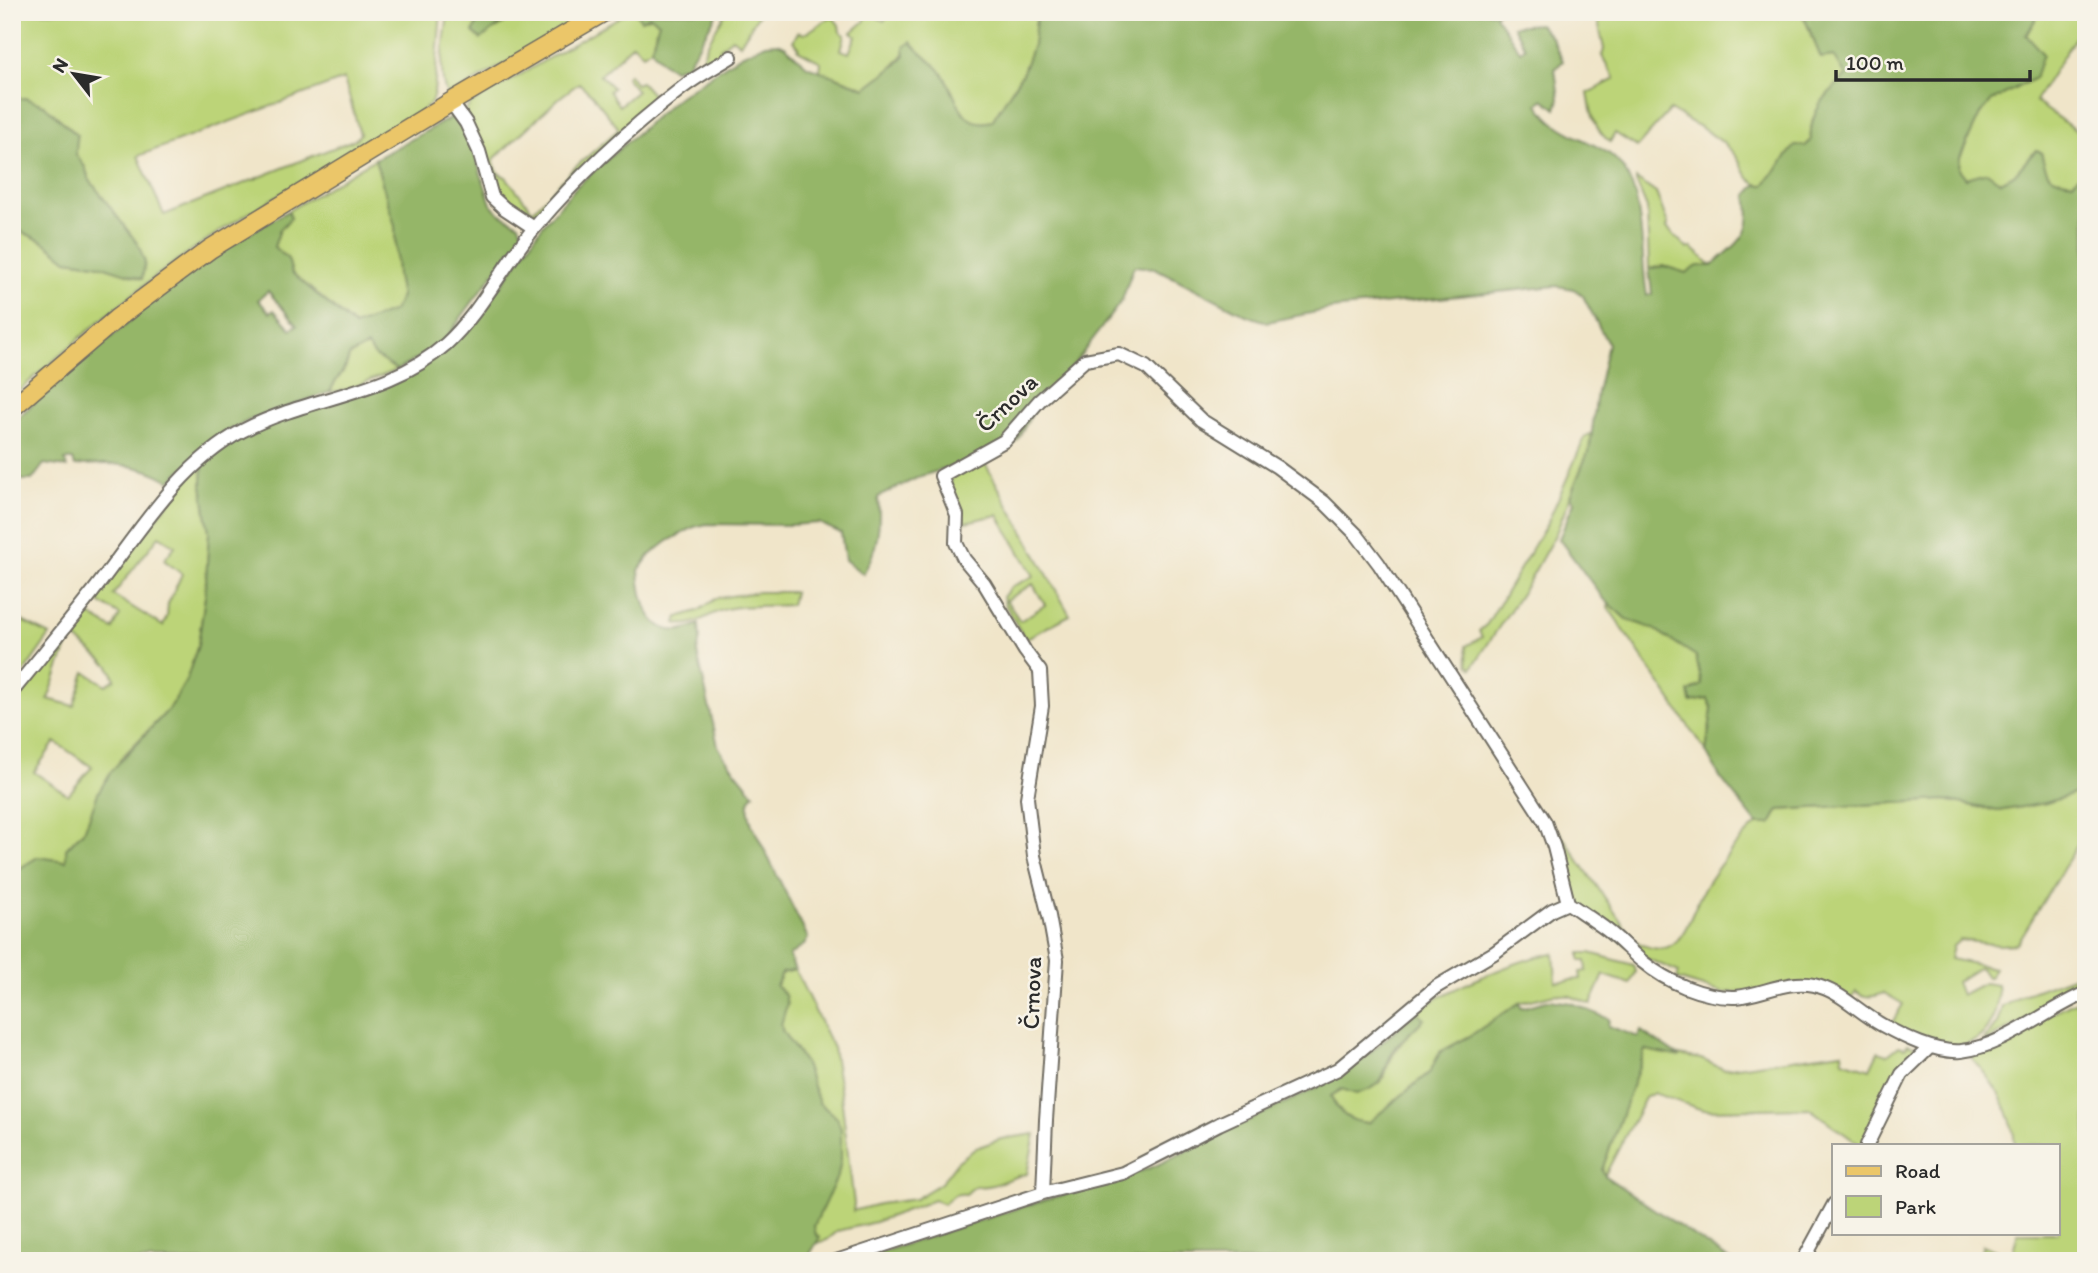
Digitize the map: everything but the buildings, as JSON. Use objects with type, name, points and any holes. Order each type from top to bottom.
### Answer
[{"type":"main road","points":[[12,408],[116,319],[210,248],[604,12]]},
{"type":"street","points":[[12,692],[92,593],[161,501],[213,449],[243,430],[293,409],[347,395],[427,359],[447,343],[473,313],[534,228],[598,159],[683,87],[731,57]]},
{"type":"street","points":[[451,102],[466,123],[479,151],[492,197],[534,228]]},
{"type":"street","name":"Črnova","points":[[1043,1193],[1057,960],[1034,856],[1027,798],[1042,706],[1040,671],[984,583],[964,559],[956,543],[957,515],[941,476],[1004,441],[1039,401],[1085,360],[1119,354],[1146,367],[1202,420],[1277,467],[1324,502],[1357,535],[1379,564],[1545,822],[1568,903]]},
{"type":"street","points":[[836,1261],[1043,1193],[1123,1173],[1219,1124],[1338,1069],[1436,987],[1494,953],[1552,910],[1568,903],[1608,931],[1645,964],[1675,983],[1734,997],[1791,985],[1811,984],[1829,989],[1880,1024],[1930,1047],[1959,1051],[2000,1039],[2086,993]]},
{"type":"street","points":[[1867,1144],[1902,1074],[1930,1047]]},
{"type":"street","points":[[1803,1261],[1832,1208]]},
{"type":"green space","points":[[12,12],[441,12],[431,103],[422,111],[225,228],[169,266],[12,397],[12,227],[44,242],[67,260],[96,264],[142,278],[109,206],[75,155],[77,135],[42,106],[25,100],[14,99],[12,102]],"holes":[[[344,79],[360,134],[356,139],[164,215],[138,156]]]},
{"type":"green space","points":[[448,12],[482,12],[474,32],[498,28],[517,12],[593,12],[451,95],[446,93],[442,73]]},
{"type":"green space","points":[[482,12],[517,12],[481,39],[473,32]]},
{"type":"green space","points":[[628,12],[635,12],[641,20],[651,16],[659,22],[651,49],[643,54],[633,44],[600,75],[613,88],[609,91],[619,106],[637,91],[626,77],[629,74],[636,84],[641,82],[659,102],[575,175],[537,215],[510,207],[498,195],[470,128],[466,110],[470,104]],"holes":[[[579,83],[619,129],[571,171],[533,211],[506,177],[498,173],[493,160],[559,98]]]},
{"type":"green space","points":[[635,12],[718,12],[687,65],[674,69],[664,64],[651,49],[659,22],[650,16],[641,20]]},
{"type":"green space","points":[[726,12],[760,12],[740,44],[732,38],[720,48],[728,54],[701,69],[706,47]]},
{"type":"green space","points":[[868,12],[884,21],[891,12],[1037,12],[1033,45],[1023,72],[992,121],[980,124],[970,121],[937,67],[918,52],[911,42],[897,62],[866,88],[820,71],[821,62],[798,50],[799,47],[793,41],[798,32],[804,34],[832,16],[839,25],[840,32],[845,35],[841,50],[849,53],[856,36],[852,32],[864,22]]},
{"type":"green space","points":[[1037,12],[1498,12],[1495,15],[1520,51],[1525,48],[1513,26],[1539,24],[1551,37],[1563,61],[1555,69],[1559,99],[1556,109],[1543,99],[1538,104],[1553,122],[1608,153],[1621,165],[1630,181],[1640,219],[1647,295],[1652,294],[1649,269],[1664,266],[1686,273],[1698,266],[1712,266],[1737,243],[1743,236],[1748,220],[1747,195],[1756,185],[1764,185],[1795,146],[1805,146],[1811,141],[1813,121],[1820,104],[1846,76],[1834,56],[1821,58],[1805,19],[1799,12],[2040,12],[2026,35],[2043,54],[2035,78],[1993,100],[1981,112],[1960,157],[1959,169],[1966,178],[1987,172],[2001,182],[2014,175],[2036,150],[2041,152],[2047,171],[2054,177],[2073,182],[2082,172],[2086,172],[2086,790],[2046,803],[1998,811],[1945,800],[1779,810],[1771,824],[1757,824],[1720,777],[1706,752],[1712,709],[1708,699],[1691,702],[1689,692],[1702,685],[1696,656],[1654,629],[1626,619],[1603,598],[1559,539],[1574,502],[1570,496],[1590,447],[1597,392],[1608,344],[1583,296],[1574,289],[1556,286],[1331,309],[1267,322],[1246,315],[1155,268],[1134,266],[1122,300],[1075,363],[1039,401],[1016,442],[994,454],[921,476],[878,497],[877,537],[863,574],[845,560],[841,533],[819,523],[707,524],[694,527],[668,541],[650,555],[639,570],[643,597],[653,619],[671,630],[684,630],[699,624],[697,652],[718,746],[754,794],[749,805],[752,825],[808,938],[805,944],[789,956],[795,970],[782,973],[776,986],[785,995],[787,1004],[781,1025],[804,1062],[819,1103],[837,1118],[841,1129],[841,1160],[838,1175],[814,1226],[816,1235],[820,1237],[806,1261],[12,1261],[12,869],[20,868],[38,857],[66,861],[66,849],[85,829],[98,793],[112,770],[170,708],[186,681],[198,645],[205,597],[209,532],[202,485],[203,463],[236,440],[317,407],[405,377],[502,284],[543,225],[576,187],[677,98],[741,55],[766,44],[778,43],[807,66],[865,88],[896,65],[905,55],[904,47],[911,42],[942,73],[965,115],[981,122],[992,121],[1023,72],[1033,45]]},
{"type":"green space","points":[[1596,12],[1799,12],[1805,19],[1821,58],[1834,56],[1847,76],[1820,104],[1813,121],[1811,140],[1805,147],[1795,146],[1764,185],[1758,184],[1749,178],[1735,155],[1721,141],[1670,110],[1637,147],[1615,133],[1610,142],[1600,132],[1590,107],[1588,93],[1615,79],[1602,56],[1604,49]]},
{"type":"green space","points":[[2040,12],[2086,12],[2086,20],[2035,101],[2086,138],[2086,172],[2082,172],[2073,182],[2054,178],[2047,171],[2041,152],[2036,150],[2014,175],[2001,182],[1966,178],[1959,169],[1960,157],[1981,112],[1993,100],[2035,78],[2026,35]]},
{"type":"green space","points":[[25,98],[44,105],[77,135],[76,155],[85,167],[89,179],[138,244],[145,262],[142,279],[96,264],[67,260],[44,242],[12,227],[12,102],[14,99]]},
{"type":"green space","points":[[454,116],[467,131],[491,204],[499,213],[519,224],[523,234],[445,339],[397,370],[375,356],[367,346],[349,356],[330,392],[250,420],[221,434],[170,481],[136,467],[113,464],[75,466],[73,460],[65,460],[67,467],[44,464],[32,480],[12,480],[12,424],[25,411],[148,305],[248,234],[288,211],[291,218],[280,229],[274,247],[288,259],[292,273],[354,326],[394,311],[401,296],[397,276],[395,226],[375,159]],"holes":[[[268,291],[297,325],[291,329],[274,310],[270,313],[258,300]]]},
{"type":"green space","points":[[375,159],[395,226],[397,276],[401,296],[394,311],[355,326],[292,273],[288,259],[274,247],[280,229],[291,218],[288,211]]},
{"type":"green space","points":[[1636,179],[1656,193],[1668,224],[1667,228],[1688,249],[1691,247],[1712,266],[1698,266],[1686,273],[1664,266],[1649,269],[1647,208]]},
{"type":"green space","points":[[367,345],[375,356],[397,370],[346,390],[330,392],[349,356]]},
{"type":"green space","points":[[1592,433],[1590,447],[1556,533],[1528,583],[1472,668],[1468,664],[1466,646],[1482,637],[1479,631],[1487,624],[1548,522],[1585,437]]},
{"type":"green space","points":[[982,458],[1070,615],[1025,639],[1003,597],[1011,587],[1034,576],[998,515],[965,522],[949,490],[949,474]],"holes":[[[1033,584],[1045,605],[1020,621],[1006,600]]]},
{"type":"green space","points":[[203,463],[202,485],[209,532],[205,597],[198,645],[186,681],[170,708],[121,758],[85,829],[66,849],[66,862],[38,857],[20,868],[12,869],[12,706],[85,612],[113,629],[120,615],[95,600],[185,481]],"holes":[[[159,536],[175,546],[164,560],[182,574],[168,604],[163,626],[113,595]],[[74,637],[109,666],[115,679],[106,685],[85,672],[74,706],[48,699],[67,646]],[[55,742],[92,767],[68,795],[34,772]]]},
{"type":"green space","points":[[759,592],[794,592],[791,605],[730,608],[694,623],[676,623],[678,617],[698,611],[717,598]]},
{"type":"green space","points":[[1609,604],[1626,619],[1654,629],[1696,656],[1702,685],[1712,709],[1706,752],[1608,607]]},
{"type":"green space","points":[[12,616],[50,635],[17,682],[12,680]]},
{"type":"green space","points":[[2086,790],[2086,839],[2080,841],[2017,944],[1999,945],[1960,940],[1953,946],[1950,959],[1994,968],[1990,977],[1987,977],[1980,967],[1956,982],[1961,995],[1984,983],[1997,985],[1998,991],[1993,1017],[1988,1027],[1979,1038],[1968,1044],[1955,1046],[1928,1042],[1889,1028],[1903,1004],[1884,993],[1870,996],[1856,991],[1851,999],[1829,985],[1723,993],[1677,979],[1679,972],[1638,955],[1575,900],[1548,823],[1558,830],[1634,940],[1651,948],[1664,948],[1674,943],[1682,934],[1708,882],[1743,837],[1757,824],[1771,824],[1779,810],[1945,800],[1998,811],[2046,803]]},
{"type":"green space","points":[[1554,953],[1556,982],[1581,979],[1580,972],[1587,971],[1586,961],[1580,961],[1580,953],[1590,953],[1634,965],[1636,972],[1630,984],[1604,975],[1591,1004],[1555,994],[1519,1003],[1470,1036],[1440,1052],[1430,1072],[1368,1123],[1345,1116],[1337,1108],[1331,1096],[1343,1089],[1384,1078],[1394,1053],[1424,1019],[1417,1011],[1483,976],[1522,961]]},
{"type":"green space","points":[[795,970],[833,1048],[841,1095],[853,1211],[915,1199],[941,1183],[957,1162],[976,1148],[1001,1139],[1035,1134],[1027,1174],[989,1186],[975,1186],[966,1194],[953,1196],[944,1204],[934,1200],[875,1222],[838,1231],[827,1240],[814,1244],[814,1226],[826,1199],[837,1118],[819,1103],[804,1062],[781,1025],[785,995],[776,986],[782,973]]},
{"type":"green space","points":[[2086,972],[2086,988],[1982,1043],[1997,1023],[2002,1007],[2023,995]]},
{"type":"green space","points":[[2086,996],[2086,1261],[2010,1261],[2018,1234],[2060,1234],[2060,1144],[2015,1144],[2006,1108],[1988,1077],[1971,1057],[1974,1051]]},
{"type":"green space","points":[[1549,1000],[1572,1003],[1609,1019],[1608,1026],[1638,1037],[1641,1031],[1680,1057],[1645,1050],[1602,1170],[1605,1176],[1731,1261],[853,1261],[1047,1199],[1102,1185],[1155,1166],[1332,1080],[1356,1065],[1417,1011],[1424,1019],[1396,1047],[1384,1076],[1376,1086],[1356,1094],[1342,1089],[1331,1096],[1345,1116],[1368,1123],[1430,1072],[1440,1052],[1470,1036],[1519,1003],[1521,1008]]},
{"type":"green space","points":[[1908,1044],[1919,1048],[1901,1067],[1864,1144],[1859,1144],[1809,1108],[1703,1110],[1654,1093],[1645,1098],[1605,1175],[1602,1170],[1645,1049],[1701,1059],[1723,1069],[1842,1052],[1843,1060],[1870,1069],[1878,1052],[1888,1055],[1899,1046],[1905,1048]]},
{"type":"green space","points":[[1983,1245],[2006,1255],[2004,1261],[1976,1261]]}]
